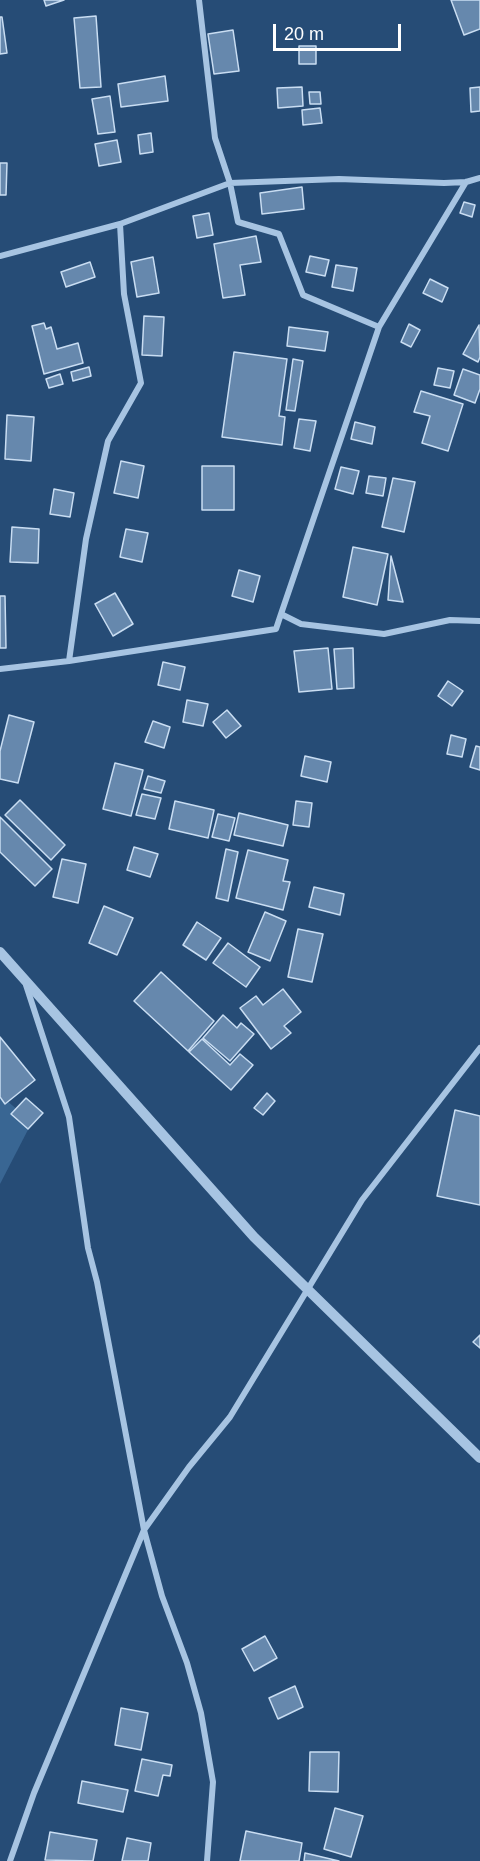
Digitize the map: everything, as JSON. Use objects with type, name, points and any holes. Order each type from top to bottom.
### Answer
[{"type":"street","points":[[199,0],[215,138],[230,183],[238,222],[279,234],[303,296],[379,327]]},
{"type":"street","points":[[0,256],[120,224],[230,183],[339,179],[444,183],[466,182],[480,178]]},
{"type":"street","points":[[0,669],[276,629],[379,327],[466,182]]},
{"type":"street","points":[[69,660],[86,539],[108,441],[141,383],[124,294],[120,224]]},
{"type":"street","points":[[281,614],[301,624],[384,634],[450,620],[480,621]]},
{"type":"street","points":[[0,952],[254,1237],[480,1458]]},
{"type":"street","points":[[23,976],[69,1117],[88,1248],[97,1282],[144,1530],[162,1596],[187,1663],[201,1713],[213,1782],[207,1861]]},
{"type":"street","points":[[10,1861],[34,1793],[144,1530],[189,1467],[230,1418],[306,1289],[362,1200],[480,1048]]},
{"type":"shaded area","points":[[0,1095],[32,1122],[0,1184]]},
{"type":"building","points":[[44,0],[64,0],[46,6]]},
{"type":"building","points":[[451,0],[480,0],[480,29],[464,35]]},
{"type":"building","points":[[96,16],[101,87],[80,88],[74,18]]},
{"type":"building","points":[[0,17],[2,17],[7,53],[0,54]]},
{"type":"building","points":[[233,30],[239,71],[214,74],[208,34]]},
{"type":"building","points":[[299,46],[316,46],[316,64],[299,64]]},
{"type":"building","points":[[165,76],[168,101],[121,107],[118,84]]},
{"type":"building","points":[[302,87],[303,106],[278,108],[277,88]]},
{"type":"building","points":[[480,87],[480,111],[471,112],[470,88]]},
{"type":"building","points":[[309,92],[320,92],[321,104],[310,104]]},
{"type":"building","points":[[110,96],[115,132],[98,134],[92,99]]},
{"type":"building","points":[[320,108],[322,123],[303,125],[302,110]]},
{"type":"building","points":[[151,133],[153,152],[140,154],[138,135]]},
{"type":"building","points":[[117,140],[121,162],[99,166],[95,144]]},
{"type":"building","points":[[0,163],[7,163],[6,195],[0,195]]},
{"type":"building","points":[[302,187],[304,209],[262,214],[260,193]]},
{"type":"building","points":[[464,202],[475,205],[472,217],[460,213]]},
{"type":"building","points":[[209,213],[213,235],[197,238],[193,216]]},
{"type":"building","points":[[256,236],[261,262],[240,265],[245,295],[223,298],[214,244]]},
{"type":"building","points":[[310,256],[329,260],[325,276],[306,272]]},
{"type":"building","points":[[153,257],[159,293],[137,297],[131,262]]},
{"type":"building","points":[[90,262],[95,277],[66,287],[61,272]]},
{"type":"building","points":[[336,265],[357,268],[353,291],[332,287]]},
{"type":"building","points":[[430,279],[448,288],[442,302],[423,293]]},
{"type":"building","points":[[144,316],[164,317],[162,356],[142,355]]},
{"type":"building","points":[[44,323],[46,329],[51,327],[57,349],[78,343],[83,363],[44,374],[32,326]]},
{"type":"building","points":[[409,324],[420,330],[411,347],[401,342]]},
{"type":"building","points":[[479,325],[480,357],[478,362],[463,354]]},
{"type":"building","points":[[289,327],[328,332],[325,351],[287,346]]},
{"type":"building","points":[[234,352],[287,359],[279,416],[285,417],[282,445],[222,437]]},
{"type":"building","points":[[293,359],[303,361],[295,411],[286,410]]},
{"type":"building","points":[[89,367],[91,376],[73,381],[71,372]]},
{"type":"building","points":[[438,368],[454,371],[450,388],[434,385]]},
{"type":"building","points":[[463,369],[480,375],[480,389],[475,403],[454,395]]},
{"type":"building","points":[[60,374],[63,384],[49,388],[46,379]]},
{"type":"building","points":[[421,391],[463,404],[448,451],[422,443],[430,416],[414,412]]},
{"type":"building","points":[[7,415],[34,417],[31,461],[5,459]]},
{"type":"building","points":[[299,419],[316,421],[310,451],[294,448]]},
{"type":"building","points":[[355,422],[375,427],[372,444],[351,439]]},
{"type":"building","points":[[121,461],[144,466],[138,498],[114,493]]},
{"type":"building","points":[[202,466],[234,466],[234,510],[202,510]]},
{"type":"building","points":[[341,467],[359,471],[353,494],[335,489]]},
{"type":"building","points":[[369,476],[386,478],[383,496],[366,493]]},
{"type":"building","points":[[393,478],[415,482],[404,532],[382,527]]},
{"type":"building","points":[[54,489],[74,493],[70,517],[50,514]]},
{"type":"building","points":[[12,527],[39,529],[38,563],[10,562]]},
{"type":"building","points":[[126,529],[148,533],[142,562],[120,557]]},
{"type":"building","points":[[353,547],[388,554],[377,605],[343,597]]},
{"type":"building","points":[[391,556],[403,602],[388,600]]},
{"type":"building","points":[[239,570],[260,576],[253,602],[232,596]]},
{"type":"building","points":[[115,593],[133,624],[113,636],[95,604]]},
{"type":"building","points":[[0,596],[5,596],[6,648],[0,648]]},
{"type":"building","points":[[328,648],[332,689],[299,692],[294,651]]},
{"type":"building","points":[[353,648],[354,688],[337,689],[334,649]]},
{"type":"building","points":[[163,662],[185,667],[180,690],[158,685]]},
{"type":"building","points":[[448,681],[463,691],[452,706],[438,696]]},
{"type":"building","points":[[187,700],[208,704],[203,726],[183,722]]},
{"type":"building","points":[[227,710],[241,726],[226,738],[213,722]]},
{"type":"building","points":[[9,715],[34,722],[18,783],[0,779],[0,751]]},
{"type":"building","points":[[153,721],[170,727],[164,748],[145,742]]},
{"type":"building","points":[[451,735],[466,739],[462,757],[447,754]]},
{"type":"building","points":[[476,746],[480,747],[480,770],[470,767]]},
{"type":"building","points":[[305,756],[331,762],[327,782],[301,776]]},
{"type":"building","points":[[115,763],[143,770],[131,816],[103,809]]},
{"type":"building","points":[[148,776],[165,781],[161,793],[144,789]]},
{"type":"building","points":[[142,794],[161,798],[155,819],[136,815]]},
{"type":"building","points":[[20,800],[65,845],[51,860],[5,815]]},
{"type":"building","points":[[175,801],[214,810],[208,838],[169,829]]},
{"type":"building","points":[[296,801],[312,803],[309,827],[293,825]]},
{"type":"building","points":[[239,813],[288,825],[283,846],[234,835]]},
{"type":"building","points":[[218,814],[235,818],[229,841],[212,837]]},
{"type":"building","points":[[0,817],[52,869],[35,886],[0,852]]},
{"type":"building","points":[[134,847],[158,854],[150,877],[127,870]]},
{"type":"building","points":[[226,849],[238,852],[228,901],[216,898]]},
{"type":"building","points":[[248,850],[288,860],[283,881],[290,882],[283,910],[236,898]]},
{"type":"building","points":[[62,859],[86,864],[78,903],[53,897]]},
{"type":"building","points":[[314,887],[344,894],[340,915],[309,907]]},
{"type":"building","points":[[104,906],[133,918],[117,955],[89,943]]},
{"type":"building","points":[[265,912],[286,921],[270,961],[248,952]]},
{"type":"building","points":[[197,922],[221,938],[206,960],[183,945]]},
{"type":"building","points":[[298,929],[323,934],[312,982],[288,977]]},
{"type":"building","points":[[228,943],[260,967],[246,987],[213,963]]},
{"type":"building","points":[[161,972],[214,1021],[188,1051],[134,1001]]},
{"type":"building","points":[[283,989],[301,1012],[284,1026],[291,1033],[271,1049],[240,1008],[256,996],[263,1005]]},
{"type":"building","points":[[223,1015],[237,1028],[241,1023],[254,1034],[230,1061],[203,1038]]},
{"type":"building","points":[[0,1037],[35,1080],[5,1104],[0,1097]]},
{"type":"building","points":[[202,1039],[230,1065],[240,1054],[253,1065],[231,1090],[189,1052]]},
{"type":"building","points":[[267,1093],[275,1101],[263,1115],[254,1108]]},
{"type":"building","points":[[26,1098],[43,1113],[28,1129],[11,1114]]},
{"type":"building","points":[[455,1110],[480,1116],[480,1205],[437,1196]]},
{"type":"building","points":[[480,1335],[480,1348],[473,1342]]},
{"type":"building","points":[[265,1636],[277,1658],[254,1671],[242,1649]]},
{"type":"building","points":[[295,1686],[303,1707],[278,1719],[269,1698]]},
{"type":"building","points":[[121,1708],[148,1713],[141,1750],[115,1745]]},
{"type":"building","points":[[310,1752],[339,1752],[338,1792],[309,1791]]},
{"type":"building","points":[[142,1759],[172,1765],[170,1776],[163,1775],[158,1796],[135,1791]]},
{"type":"building","points":[[82,1781],[128,1790],[123,1812],[78,1803]]},
{"type":"building","points":[[335,1808],[363,1816],[351,1857],[324,1849]]},
{"type":"building","points":[[246,1831],[302,1843],[299,1861],[240,1861]]},
{"type":"building","points":[[50,1832],[97,1840],[93,1861],[45,1860]]},
{"type":"building","points":[[127,1838],[151,1843],[148,1861],[122,1861]]},
{"type":"building","points":[[305,1853],[339,1861],[304,1861]]}]
